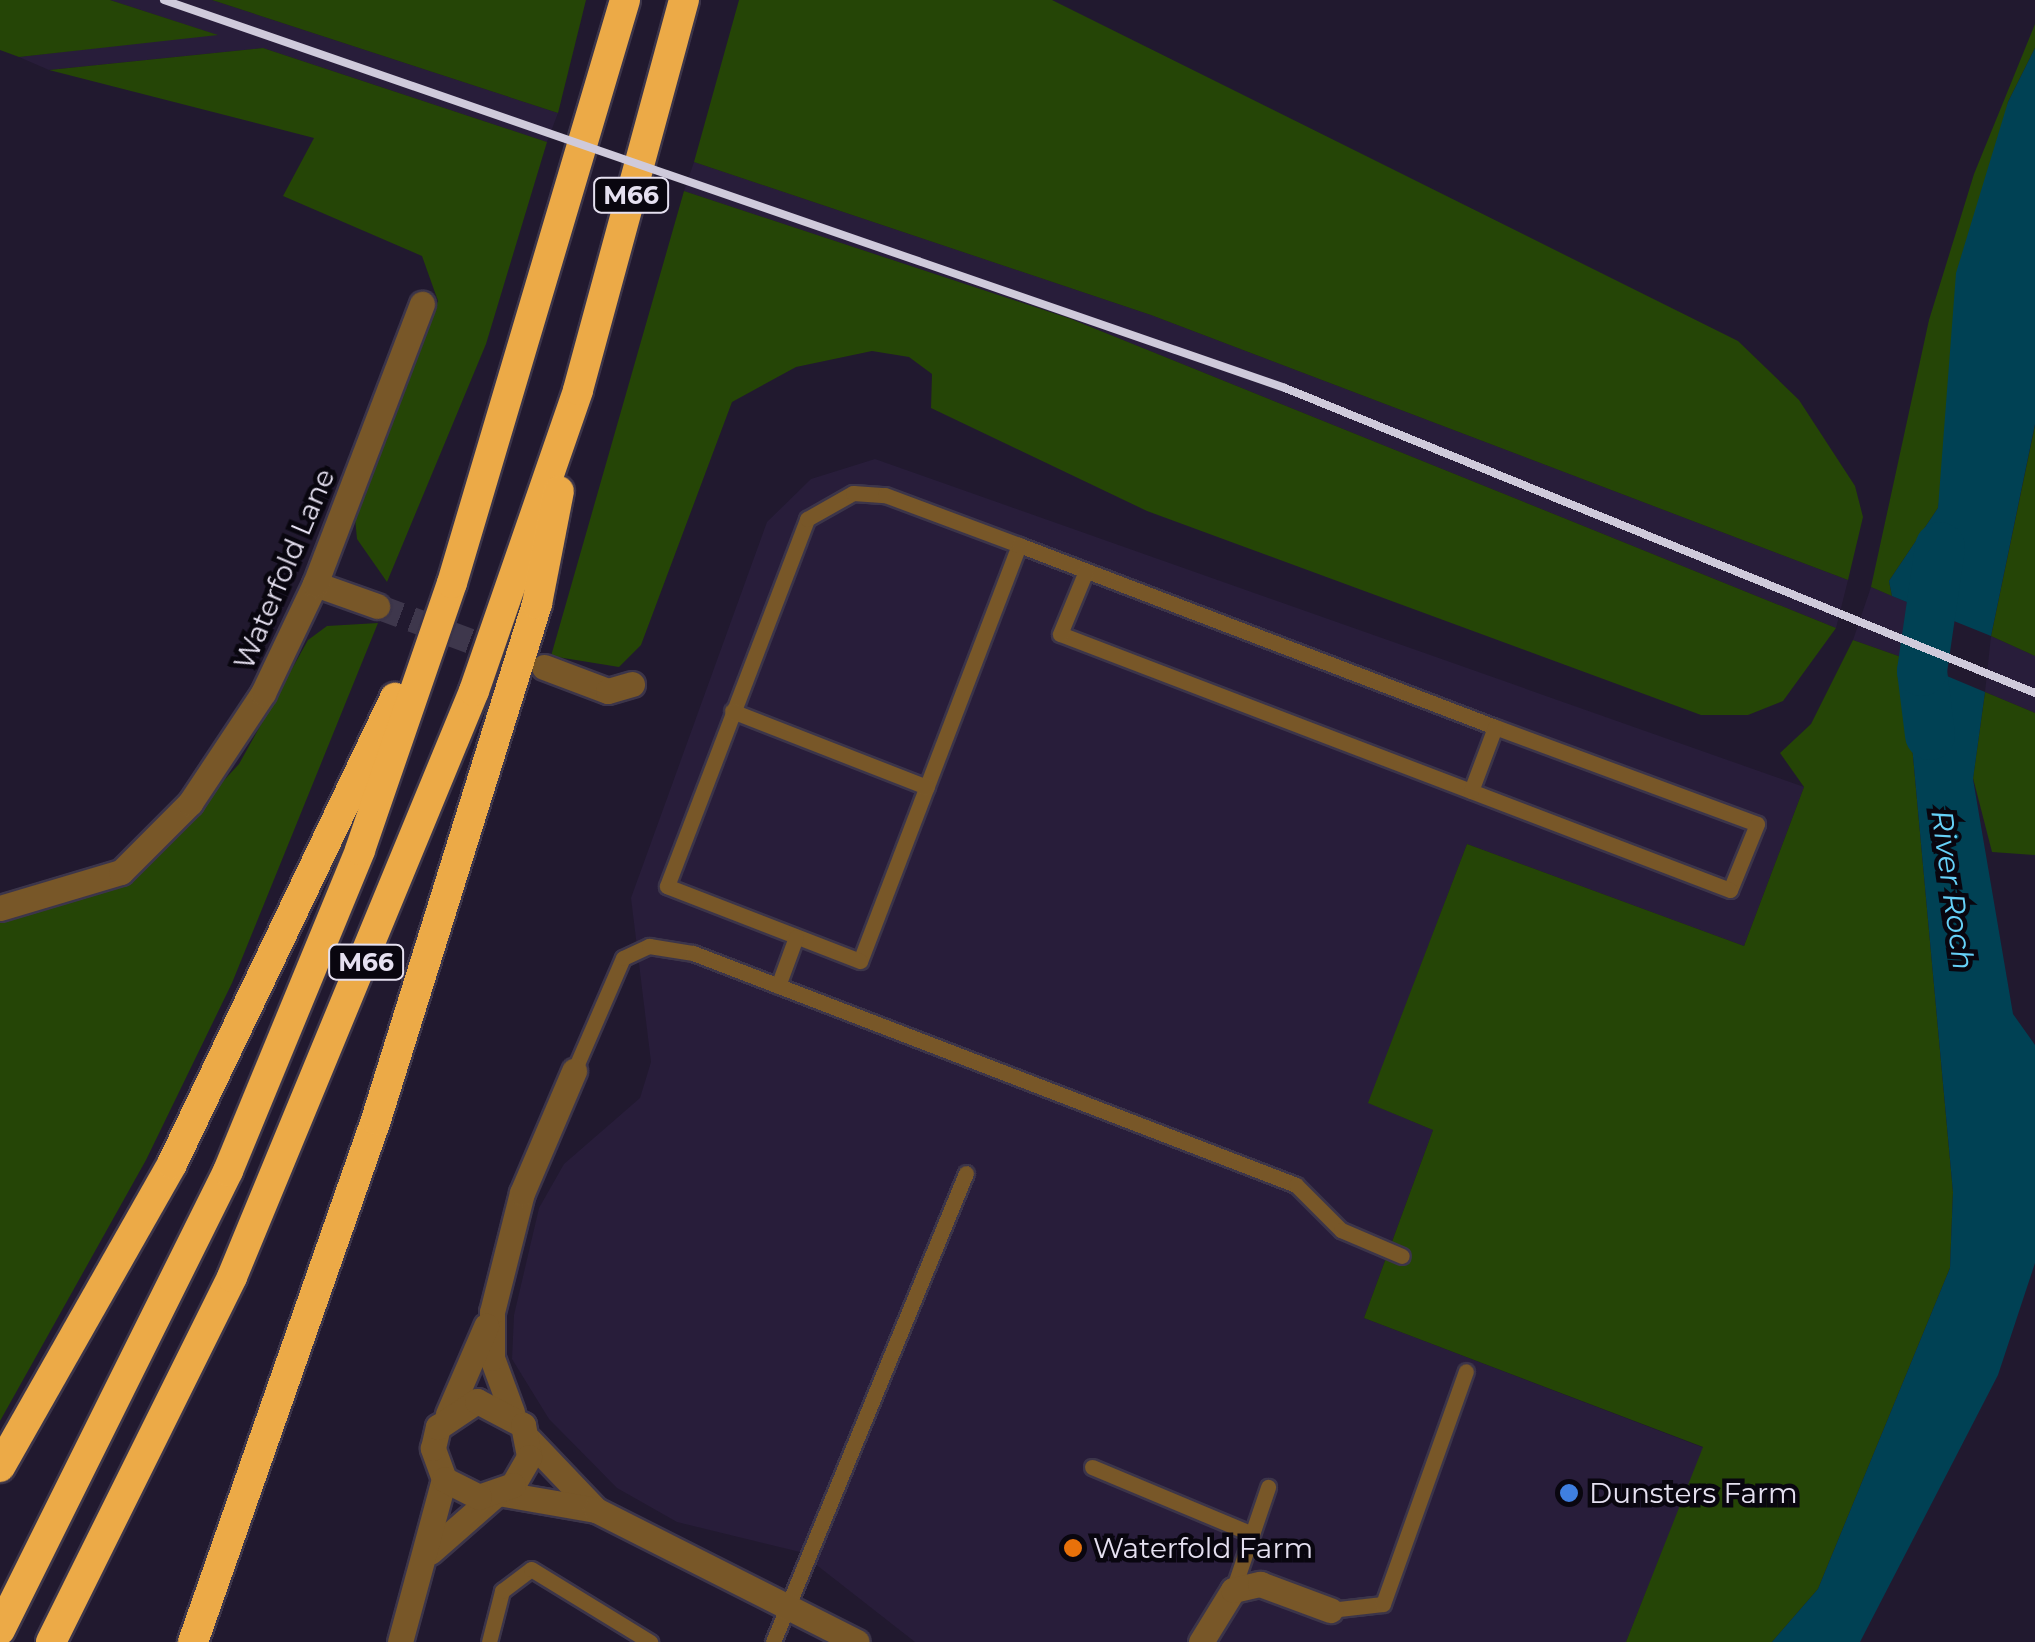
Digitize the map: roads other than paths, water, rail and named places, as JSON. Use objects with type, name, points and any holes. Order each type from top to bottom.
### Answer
[{"type":"highway","name":"M66","points":[[0,1630],[73,1494],[291,1025],[452,583],[624,0]]},
{"type":"highway","name":"M66","points":[[193,1642],[376,1120],[537,604],[578,390],[684,0]]},
{"type":"highway","name":"M66","points":[[51,1642],[117,1520],[352,1000],[578,390]]},
{"type":"highway","name":"M66","points":[[0,1466],[172,1164],[452,583]]},
{"type":"street","name":"Waterfold Lane","points":[[0,908],[121,872],[157,844],[262,692],[316,584],[422,304]]},
{"type":"street","points":[[316,584],[377,606]]},
{"type":"street","points":[[544,667],[608,691],[632,684]]},
{"type":"street","points":[[400,1642],[430,1552],[444,1479],[433,1448],[492,1312],[522,1193],[574,1071]]},
{"type":"street","points":[[492,1312],[492,1358],[512,1412],[529,1440],[596,1510]]},
{"type":"street","points":[[448,1414],[477,1400],[512,1412]]},
{"type":"street","points":[[430,1552],[523,1472],[529,1440]]},
{"type":"street","points":[[444,1479],[462,1493],[497,1494],[596,1510],[856,1642]]},
{"type":"street","points":[[1201,1642],[1233,1590],[1260,1584],[1330,1610]]},
{"type":"lane","points":[[1019,545],[860,961],[667,886],[807,519],[853,492],[885,495],[1019,545],[1495,728],[1757,824],[1730,890],[1060,634],[1086,571]]},
{"type":"lane","points":[[732,712],[927,787]]},
{"type":"lane","points":[[1470,792],[1495,728]]},
{"type":"lane","points":[[778,986],[796,936]]},
{"type":"lane","points":[[574,1071],[622,958],[649,946],[778,986],[1296,1185],[1342,1230],[1402,1256]]},
{"type":"lane","points":[[773,1642],[966,1173]]},
{"type":"lane","points":[[1330,1610],[1383,1604],[1466,1371]]},
{"type":"lane","points":[[1092,1467],[1252,1534]]},
{"type":"lane","points":[[1233,1590],[1268,1488]]},
{"type":"lane","points":[[488,1642],[502,1591],[531,1568],[650,1642]]},
{"type":"water","points":[[2035,48],[2035,424],[1991,636],[1892,596],[1889,581],[1938,508],[1956,273],[2008,102]]},
{"type":"water","points":[[1904,658],[1985,692],[1973,779],[2013,1014],[2035,1045],[2035,1263],[1998,1375],[1860,1642],[1772,1642],[1818,1589],[1950,1268],[1953,1192]]},
{"type":"waterway","name":"River Roch","points":[[1930,735],[1922,671],[1940,547]]},
{"type":"tunnel","points":[[377,606],[506,654]]},
{"type":"railway","points":[[164,0],[1285,388],[2035,693]]},
{"type":"place","name":"Dunsters Farm","points":[[1569,1493]]},
{"type":"place","name":"Waterfold Farm","points":[[1073,1548]]}]
